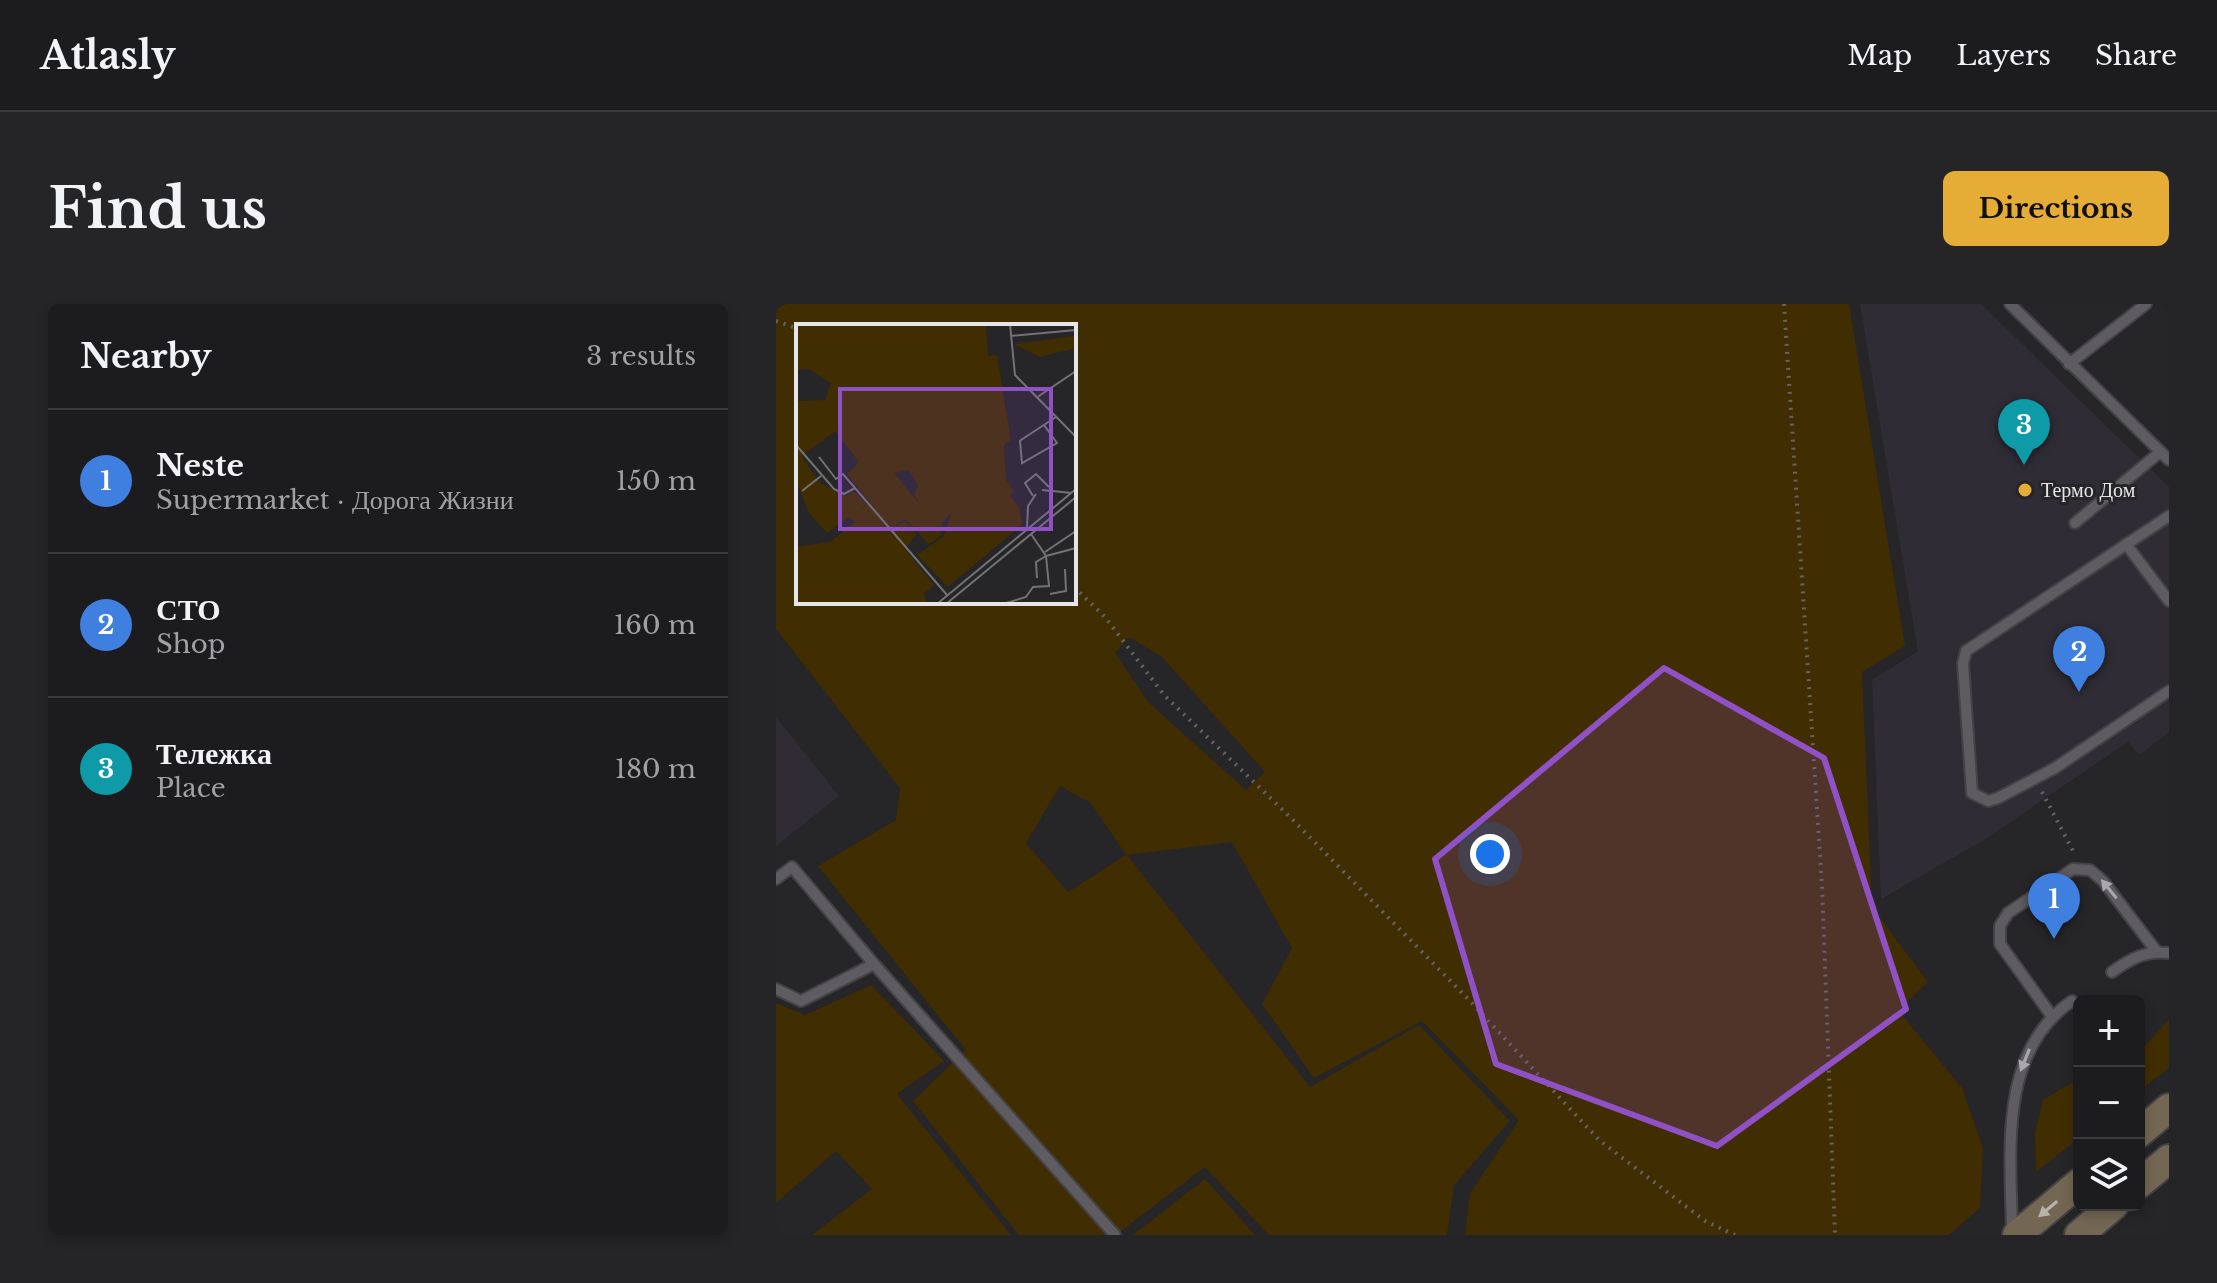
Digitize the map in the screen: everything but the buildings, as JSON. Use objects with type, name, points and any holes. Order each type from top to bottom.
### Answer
[{"type":"main road","points":[[2145,1128],[2169,1108]]},
{"type":"main road","points":[[2145,1179],[2169,1159]]},
{"type":"main road","points":[[2014,1235],[2073,1188]]},
{"type":"main road","points":[[2079,1235],[2107,1211]]},
{"type":"lane","points":[[2010,304],[2165,456],[2075,523]]},
{"type":"lane","points":[[2069,364],[2146,304]]},
{"type":"lane","points":[[2169,516],[1966,651],[1963,664],[1972,793],[1988,801],[2035,778],[2169,691]]},
{"type":"lane","points":[[2126,544],[2169,601]]},
{"type":"lane","points":[[776,879],[792,867],[1115,1235]]},
{"type":"lane","points":[[2051,1015],[2000,944],[2000,926],[2008,913],[2073,869],[2082,867],[2103,881],[2157,952]]},
{"type":"lane","points":[[2112,972],[2129,959],[2157,952],[2169,953]]},
{"type":"lane","points":[[776,989],[801,1001],[874,964]]},
{"type":"lane","points":[[2014,1235],[2012,1107],[2029,1049],[2051,1015],[2072,1001]]},
{"type":"path","points":[[1784,304],[1822,885],[1835,1235]]},
{"type":"path","points":[[776,321],[796,328]]},
{"type":"path","points":[[1076,589],[1105,617],[1164,695],[1290,817],[1470,1001],[1599,1140],[1705,1221],[1735,1235]]},
{"type":"path","points":[[2035,778],[2082,867]]},
{"type":"highlighted area","points":[[1664,668],[1824,758],[1906,1009],[1717,1146],[1496,1064],[1435,859]]},
{"type":"shaded area","points":[[776,304],[1849,304],[1905,646],[1862,672],[1872,907],[1928,982],[1898,1010],[1962,1088],[1983,1148],[1980,1208],[1949,1235],[1465,1235],[1470,1193],[1519,1120],[1422,1021],[1314,1078],[1262,1004],[1292,948],[1232,842],[1127,855],[1310,1087],[1419,1025],[1510,1121],[1454,1185],[1447,1235],[1269,1235],[1205,1167],[1116,1235],[1019,1235],[913,1101],[966,1050],[818,866],[896,820],[900,788],[776,629]],"holes":[[[1129,637],[1162,657],[1265,772],[1246,790],[1148,702],[1115,653]],[[1060,786],[1091,803],[1126,855],[1068,892],[1026,843]]]},
{"type":"shaded area","points":[[1860,304],[1981,304],[2169,487],[2169,732],[2140,755],[2128,742],[1984,840],[1881,899],[1872,680],[1918,651]]},
{"type":"shaded area","points":[[776,717],[839,796],[776,846]]},
{"type":"shaded area","points":[[871,985],[944,1061],[897,1094],[1011,1235],[812,1235],[872,1189],[836,1151],[776,1203],[776,1003],[805,1015]]},
{"type":"shaded area","points":[[2169,1019],[2169,1068],[2145,1086],[2145,1067],[2145,1046]]},
{"type":"shaded area","points":[[2073,1082],[2073,1143],[2036,1172],[2035,1133],[2043,1100]]},
{"type":"shaded area","points":[[1205,1179],[1255,1235],[1133,1235]]},
{"type":"place","name":"Тележка","points":[[2024,465]]},
{"type":"place","name":"Термо Дом","points":[[2025,490]]},
{"type":"place","name":"СТО","points":[[2079,692]]},
{"type":"place","name":"Neste","points":[[2054,939]]}]
